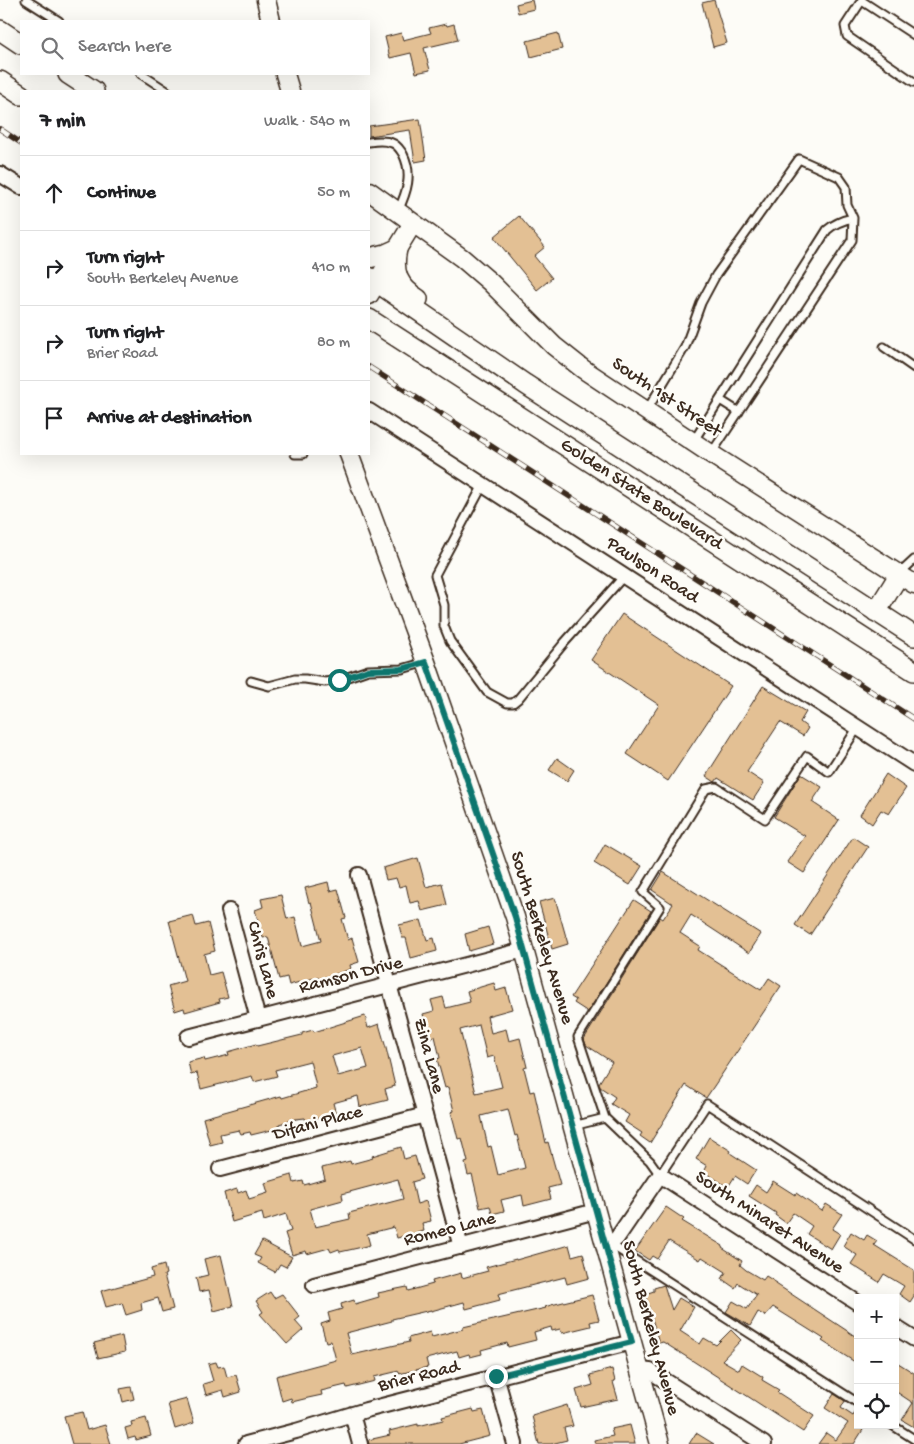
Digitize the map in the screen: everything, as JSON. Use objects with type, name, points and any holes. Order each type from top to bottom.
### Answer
[{"type":"main road","points":[[0,30],[20,43]]},
{"type":"main road","points":[[70,75],[92,90]]},
{"type":"main road","points":[[0,81],[20,94]]},
{"type":"main road","points":[[370,258],[397,249],[396,268],[402,287],[449,321],[455,336]]},
{"type":"main road","name":"Golden State Boulevard","points":[[371,285],[455,336],[525,384],[914,636]]},
{"type":"main road","name":"Golden State Boulevard","points":[[370,320],[914,671]]},
{"type":"main road","points":[[876,612],[906,580]]},
{"type":"street","points":[[266,0],[271,20]]},
{"type":"street","points":[[285,75],[290,90]]},
{"type":"street","points":[[0,174],[20,186]]},
{"type":"street","name":"South 1st Street","points":[[370,192],[452,250],[478,272],[565,355],[711,454],[906,580]]},
{"type":"street","points":[[371,285],[413,223]]},
{"type":"street","name":"Paulson Road","points":[[370,412],[914,764]]},
{"type":"street","name":"South Berkeley Avenue","points":[[349,455],[426,662],[504,883],[596,1211],[608,1246],[660,1444]]},
{"type":"street","name":"Zina Lane","points":[[359,875],[461,1247]]},
{"type":"street","name":"Chris Lane","points":[[229,910],[258,1019]]},
{"type":"street","name":"Ramson Drive","points":[[188,1037],[524,950]]},
{"type":"street","name":"Difani Place","points":[[220,1169],[425,1115]]},
{"type":"street","points":[[608,1246],[617,1238],[660,1175]]},
{"type":"street","name":"South Minaret Avenue","points":[[660,1175],[854,1300]]},
{"type":"street","name":"Romeo Lane","points":[[314,1285],[596,1211]]},
{"type":"street","points":[[899,1330],[914,1339]]},
{"type":"street","name":"Brier Road","points":[[246,1444],[352,1414],[632,1342]]},
{"type":"street","points":[[640,1370],[650,1371],[764,1444]]},
{"type":"street","points":[[496,1376],[515,1444]]},
{"type":"street","points":[[352,1414],[360,1444]]},
{"type":"lane","points":[[26,0],[57,20]]},
{"type":"lane","points":[[914,35],[862,0],[845,26],[847,36],[914,82]]},
{"type":"lane","points":[[143,75],[166,90]]},
{"type":"lane","points":[[370,142],[394,143],[399,148],[408,167],[408,186],[398,213]]},
{"type":"lane","points":[[646,411],[685,347],[700,303],[716,275],[799,159],[839,178],[846,187],[846,205],[853,218],[852,240],[711,454]]},
{"type":"lane","points":[[693,442],[827,230],[841,220],[853,218]]},
{"type":"lane","points":[[884,347],[914,368]]},
{"type":"lane","points":[[720,400],[739,412]]},
{"type":"lane","points":[[482,485],[435,574],[444,605],[444,626],[450,641],[487,692],[507,703],[513,703],[518,699],[565,642],[624,576]]},
{"type":"lane","points":[[906,580],[914,560]]},
{"type":"lane","points":[[251,681],[269,686],[305,678],[325,682],[339,680],[368,670],[402,669],[426,662]]},
{"type":"lane","points":[[858,727],[829,772],[806,756],[765,819],[716,787],[706,789],[643,892],[660,907],[578,1037],[605,1118],[650,1161],[660,1175],[707,1104],[914,1238]]},
{"type":"lane","points":[[572,1126],[605,1118]]},
{"type":"lane","points":[[608,1246],[854,1400]]},
{"type":"lane","points":[[898,1429],[914,1439]]},
{"type":"building","points":[[532,0],[534,9],[518,13],[516,4]]},
{"type":"building","points":[[714,0],[727,43],[713,47],[702,3]]},
{"type":"building","points":[[446,24],[447,26],[454,24],[458,40],[424,48],[430,70],[416,73],[411,53],[390,58],[385,37],[401,33],[403,40],[431,33],[429,28]]},
{"type":"building","points":[[558,33],[562,49],[531,57],[527,41]]},
{"type":"building","points":[[420,119],[426,160],[415,162],[410,130],[370,136],[370,126]]},
{"type":"building","points":[[519,216],[545,247],[534,256],[552,278],[537,290],[494,237]]},
{"type":"building","points":[[622,614],[731,686],[668,781],[627,754],[659,705],[591,660]]},
{"type":"building","points":[[763,686],[806,712],[800,722],[808,728],[803,736],[780,722],[747,772],[764,783],[753,800],[718,778],[715,782],[706,776]]},
{"type":"building","points":[[557,758],[574,770],[567,781],[549,770]]},
{"type":"building","points":[[801,774],[822,787],[812,802],[839,820],[804,873],[787,862],[805,836],[774,817]]},
{"type":"building","points":[[886,774],[906,788],[889,814],[881,810],[872,824],[860,815]]},
{"type":"building","points":[[853,837],[868,847],[810,935],[795,925]]},
{"type":"building","points":[[605,844],[642,866],[630,885],[594,863]]},
{"type":"building","points":[[418,858],[426,887],[442,883],[447,905],[422,911],[419,901],[410,903],[406,885],[399,887],[396,878],[386,880],[383,868]]},
{"type":"building","points":[[663,872],[761,934],[749,953],[691,915],[680,933],[700,946],[698,950],[761,990],[769,978],[781,986],[706,1098],[686,1085],[650,1143],[640,1136],[642,1133],[625,1122],[629,1115],[611,1104],[615,1097],[600,1087],[599,1083],[612,1062],[586,1045],[584,1039],[660,917],[663,919],[673,904],[652,890]]},
{"type":"building","points":[[328,882],[330,891],[338,889],[346,918],[342,919],[348,940],[352,938],[359,962],[350,965],[351,969],[330,976],[318,979],[318,977],[289,985],[287,977],[279,979],[268,937],[263,938],[255,910],[263,907],[261,899],[281,895],[287,919],[295,917],[302,946],[321,941],[311,902],[309,903],[305,888]]},
{"type":"building","points":[[555,898],[568,944],[552,949],[539,902]]},
{"type":"building","points":[[634,900],[651,911],[588,1012],[574,1003],[576,1000],[571,997]]},
{"type":"building","points":[[193,915],[196,926],[208,923],[215,951],[204,954],[209,975],[221,972],[228,997],[219,999],[220,1002],[185,1012],[184,1008],[175,1011],[168,986],[185,981],[169,921]]},
{"type":"building","points":[[421,920],[427,940],[434,938],[437,951],[411,958],[406,938],[402,938],[399,925]]},
{"type":"building","points":[[488,927],[493,944],[469,951],[465,934]]},
{"type":"building","points":[[494,983],[496,991],[506,988],[512,1009],[487,1016],[491,1033],[506,1029],[509,1041],[520,1038],[527,1067],[524,1068],[530,1092],[534,1091],[546,1143],[548,1142],[560,1185],[548,1188],[551,1199],[524,1206],[522,1195],[501,1200],[504,1211],[492,1214],[490,1206],[480,1208],[472,1174],[468,1175],[465,1163],[468,1162],[462,1138],[458,1139],[451,1112],[454,1111],[448,1087],[445,1088],[437,1059],[440,1058],[435,1036],[429,1038],[423,1014],[434,1011],[431,1000],[443,997],[446,1008],[470,1002],[467,991]],"holes":[[[479,1025],[487,1058],[494,1056],[502,1087],[476,1093],[460,1030]],[[508,1109],[525,1168],[498,1175],[491,1146],[488,1147],[481,1116]]]},
{"type":"building","points":[[365,1016],[368,1028],[379,1024],[395,1086],[385,1089],[388,1100],[360,1107],[358,1096],[333,1103],[336,1114],[306,1121],[305,1118],[296,1119],[279,1124],[280,1128],[251,1135],[250,1132],[241,1134],[239,1130],[220,1134],[222,1142],[210,1145],[203,1118],[316,1088],[310,1061],[275,1070],[277,1076],[254,1082],[252,1076],[201,1089],[197,1073],[191,1075],[188,1062],[204,1058],[205,1061],[229,1055],[228,1052],[256,1044],[257,1046],[302,1035],[302,1033],[313,1030],[314,1032]],"holes":[[[362,1048],[368,1068],[338,1076],[332,1056]]]},
{"type":"building","points":[[709,1137],[756,1170],[747,1184],[735,1176],[728,1187],[704,1172],[707,1166],[696,1159]]},
{"type":"building","points":[[401,1147],[404,1159],[415,1156],[422,1179],[412,1182],[417,1204],[426,1201],[431,1221],[422,1223],[424,1231],[397,1238],[394,1227],[367,1234],[370,1245],[340,1252],[339,1249],[331,1252],[329,1248],[307,1254],[306,1251],[292,1255],[285,1233],[291,1231],[286,1214],[264,1221],[262,1213],[232,1222],[224,1193],[237,1189],[238,1193],[246,1190],[249,1199],[268,1193],[265,1183],[292,1175],[294,1183],[303,1181],[304,1185],[325,1179],[322,1168],[350,1161],[351,1164],[373,1158],[372,1156]],"holes":[[[398,1179],[403,1199],[349,1213],[350,1219],[315,1227],[310,1209],[343,1200],[342,1194]]]},
{"type":"building","points":[[773,1181],[795,1195],[796,1193],[822,1211],[826,1204],[842,1214],[832,1229],[840,1234],[831,1249],[807,1234],[812,1226],[793,1213],[786,1223],[775,1215],[776,1213],[749,1196],[756,1185],[766,1192]]},
{"type":"building","points":[[666,1207],[684,1219],[682,1221],[723,1246],[722,1248],[742,1261],[740,1265],[746,1270],[763,1280],[766,1276],[854,1335],[854,1361],[822,1341],[824,1339],[773,1307],[765,1316],[758,1312],[750,1326],[726,1312],[733,1301],[747,1309],[757,1295],[738,1283],[735,1288],[722,1279],[726,1272],[702,1257],[700,1260],[669,1241],[657,1259],[652,1256],[649,1260],[635,1251]]},
{"type":"building","points":[[851,1232],[864,1240],[867,1235],[877,1241],[874,1245],[914,1270],[914,1296],[910,1302],[899,1294],[904,1286],[884,1274],[879,1282],[851,1264],[857,1255],[843,1246]]},
{"type":"building","points":[[262,1241],[292,1257],[286,1267],[280,1264],[275,1272],[258,1263],[261,1258],[254,1255]]},
{"type":"building","points":[[569,1245],[572,1256],[583,1253],[589,1278],[567,1284],[565,1277],[498,1294],[500,1300],[466,1309],[464,1302],[392,1319],[392,1321],[346,1333],[352,1355],[409,1342],[408,1338],[430,1332],[432,1337],[463,1329],[463,1327],[546,1308],[551,1305],[592,1295],[599,1320],[590,1322],[591,1326],[562,1333],[560,1329],[552,1331],[551,1327],[534,1332],[536,1340],[508,1347],[507,1343],[481,1350],[482,1354],[470,1357],[469,1354],[459,1357],[457,1351],[426,1359],[428,1367],[399,1374],[399,1371],[374,1377],[375,1381],[347,1388],[346,1385],[321,1391],[322,1395],[292,1402],[291,1398],[282,1401],[276,1376],[336,1360],[331,1341],[326,1342],[321,1324],[330,1321],[328,1313],[342,1309],[341,1304],[354,1300],[355,1304],[379,1297],[378,1293],[407,1287],[408,1291],[433,1284],[432,1281],[461,1273],[462,1278],[488,1271],[486,1267]]},
{"type":"building","points":[[221,1255],[233,1306],[214,1311],[209,1290],[199,1292],[196,1278],[208,1275],[204,1259]]},
{"type":"building","points":[[164,1265],[166,1274],[164,1275],[173,1309],[162,1312],[158,1298],[141,1303],[142,1310],[126,1315],[122,1303],[106,1307],[101,1291],[153,1277],[151,1269]]},
{"type":"building","points":[[664,1285],[672,1310],[679,1298],[694,1307],[680,1331],[700,1344],[704,1338],[716,1345],[731,1330],[741,1340],[722,1360],[739,1370],[742,1364],[763,1377],[762,1380],[779,1390],[777,1392],[814,1416],[803,1432],[663,1342],[659,1343],[645,1294],[654,1291],[654,1288]]},
{"type":"building","points":[[270,1292],[274,1298],[282,1294],[300,1317],[295,1321],[303,1330],[287,1344],[260,1314],[263,1312],[256,1301]]},
{"type":"building","points":[[122,1336],[125,1352],[98,1358],[94,1343]]},
{"type":"building","points":[[216,1362],[218,1367],[224,1366],[227,1377],[236,1375],[241,1392],[225,1397],[223,1390],[206,1395],[203,1384],[213,1381],[208,1364]]},
{"type":"building","points":[[899,1364],[914,1373],[914,1427],[902,1420],[913,1403],[899,1394]]},
{"type":"building","points":[[612,1369],[615,1381],[613,1382],[618,1399],[581,1407],[576,1390],[593,1385],[590,1375]]},
{"type":"building","points":[[131,1387],[134,1399],[123,1402],[120,1389]]},
{"type":"building","points":[[834,1394],[845,1401],[841,1408],[853,1416],[854,1414],[854,1429],[863,1429],[854,1444],[818,1444],[826,1433],[836,1440],[848,1423],[825,1408]]},
{"type":"building","points":[[187,1399],[194,1423],[175,1429],[168,1404]]},
{"type":"building","points":[[567,1405],[573,1426],[564,1428],[567,1440],[551,1444],[539,1444],[532,1416]]},
{"type":"building","points":[[473,1409],[474,1412],[483,1410],[490,1436],[459,1444],[369,1444],[368,1440],[390,1435],[389,1431],[443,1420],[442,1417]]},
{"type":"building","points":[[82,1412],[87,1430],[105,1425],[111,1444],[72,1444],[64,1416]]},
{"type":"building","points":[[146,1418],[151,1436],[136,1440],[135,1437],[128,1439],[125,1428],[132,1426],[131,1422]]},
{"type":"building","points":[[630,1425],[635,1444],[595,1444],[594,1440],[613,1436],[611,1429]]},
{"type":"building","points":[[696,1433],[714,1444],[689,1444]]},
{"type":"railway","points":[[0,129],[20,142]]},
{"type":"railway","points":[[370,368],[914,719]]},
{"type":"route","points":[[339,680],[368,670],[402,669],[426,662],[515,917],[632,1342],[496,1376]]}]
